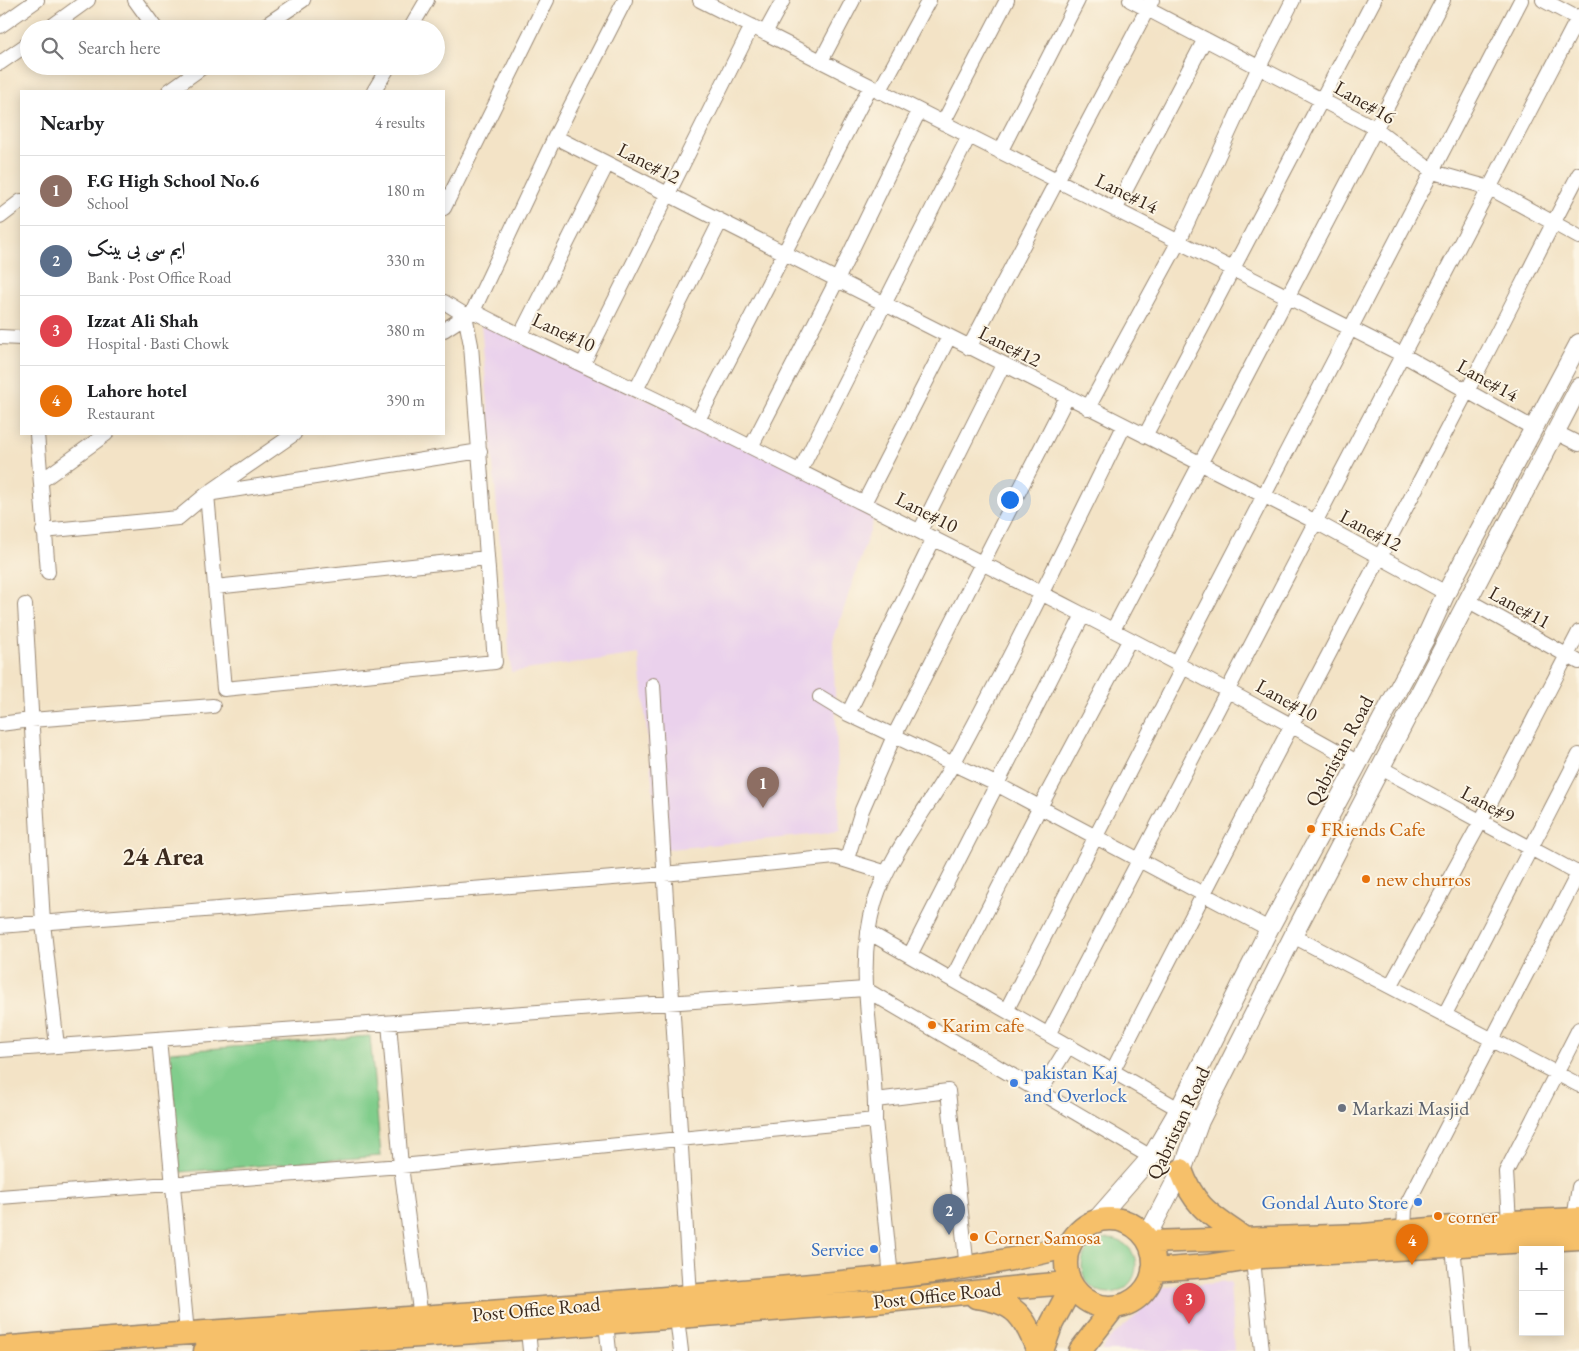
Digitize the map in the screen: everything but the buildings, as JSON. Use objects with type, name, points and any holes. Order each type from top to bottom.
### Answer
[{"type":"main road","points":[[1181,1170],[1188,1191],[1206,1212],[1249,1249]]},
{"type":"main road","points":[[1113,1219],[1132,1225],[1147,1240],[1154,1258],[1154,1270],[1150,1281],[1135,1299],[1114,1307],[1093,1304],[1084,1299],[1071,1285],[1065,1265],[1069,1246],[1079,1232],[1094,1222],[1113,1219]]},
{"type":"main road","points":[[1154,1270],[1207,1266],[1249,1249],[1404,1231],[1509,1222],[1577,1225]]},
{"type":"main road","points":[[1147,1240],[1249,1249],[1453,1246],[1577,1225]]},
{"type":"main road","name":"Post Office Road","points":[[205,1351],[433,1323],[967,1268],[1013,1261],[1069,1246]]},
{"type":"main road","points":[[1042,1351],[1052,1323],[1071,1285]]},
{"type":"main road","name":"Post Office Road","points":[[0,1348],[153,1343],[187,1332],[433,1323],[529,1340],[606,1323],[1071,1285]]},
{"type":"main road","points":[[955,1294],[1003,1303],[1018,1312],[1028,1325],[1038,1351]]},
{"type":"main road","points":[[1080,1351],[1114,1307]]},
{"type":"street","points":[[0,26],[37,0]]},
{"type":"street","points":[[60,20],[88,0]]},
{"type":"street","points":[[136,0],[150,20]]},
{"type":"street","points":[[273,20],[303,0]]},
{"type":"street","points":[[415,20],[427,0]]},
{"type":"street","points":[[445,206],[547,0]]},
{"type":"street","points":[[206,494],[224,689],[495,662],[469,313],[555,137],[625,0]]},
{"type":"street","points":[[765,33],[783,0]]},
{"type":"street","points":[[821,61],[853,0]]},
{"type":"street","points":[[698,420],[874,90],[929,0]]},
{"type":"street","points":[[943,123],[1007,0]]},
{"type":"street","points":[[1000,152],[1078,0]]},
{"type":"street","name":"Lane#16","points":[[1130,0],[1149,5],[1206,40],[1376,128],[1433,172],[1490,188],[1579,237]]},
{"type":"street","points":[[1088,408],[1179,241],[1259,68],[1293,0]]},
{"type":"street","points":[[1145,436],[1234,270],[1374,0]]},
{"type":"street","points":[[1113,630],[1442,0]]},
{"type":"street","points":[[1007,1010],[1263,496],[1521,0]]},
{"type":"street","points":[[1050,1033],[1579,18],[1543,0]]},
{"type":"street","name":"Lane#14","points":[[708,2],[874,90],[1179,241],[1403,355],[1533,428]]},
{"type":"street","points":[[969,348],[1149,5]]},
{"type":"street","points":[[583,364],[752,26]]},
{"type":"street","points":[[1115,210],[1206,40]]},
{"type":"street","points":[[0,63],[20,49]]},
{"type":"street","points":[[170,90],[183,75]]},
{"type":"street","points":[[375,90],[383,75]]},
{"type":"street","points":[[750,448],[836,280],[919,111]]},
{"type":"street","points":[[800,471],[969,136]]},
{"type":"street","name":"Lane#12","points":[[555,137],[1316,522],[1446,593]]},
{"type":"street","points":[[521,334],[607,164]]},
{"type":"street","points":[[1113,1070],[1202,893],[1292,726],[1579,174]]},
{"type":"street","points":[[0,217],[20,202]]},
{"type":"street","points":[[636,390],[720,222]]},
{"type":"street","name":"Lane#10","points":[[445,302],[521,334],[934,538],[1228,690],[1357,762]]},
{"type":"street","points":[[445,329],[469,313]]},
{"type":"street","points":[[0,337],[20,338]]},
{"type":"street","points":[[864,503],[949,337]]},
{"type":"street","name":"Qabristan Road","points":[[1094,1222],[1151,1157],[1178,1109],[1269,929],[1579,343]]},
{"type":"street","points":[[920,531],[1003,365]]},
{"type":"street","name":"Qabristan Road","points":[[1147,1240],[1181,1170],[1200,1121],[1293,936],[1379,767],[1557,433],[1579,387]]},
{"type":"street","points":[[847,859],[862,810],[894,736],[1067,397]]},
{"type":"street","points":[[891,1277],[875,1120],[876,1100],[865,989],[868,932],[875,901],[887,873],[953,763],[1042,593],[1124,426]]},
{"type":"street","points":[[1557,433],[1579,444]]},
{"type":"street","points":[[37,435],[43,531],[48,572]]},
{"type":"street","points":[[41,481],[105,435]]},
{"type":"street","points":[[43,531],[178,518],[206,494],[293,435]]},
{"type":"street","points":[[206,494],[480,451]]},
{"type":"street","points":[[848,714],[934,538]]},
{"type":"street","points":[[215,587],[487,558]]},
{"type":"street","name":"Lane#11","points":[[1467,600],[1573,659]]},
{"type":"street","points":[[25,605],[30,720],[43,923],[57,1046]]},
{"type":"street","points":[[910,955],[1083,615]]},
{"type":"street","points":[[1391,985],[1573,659],[1579,632]]},
{"type":"street","points":[[952,979],[1040,807],[1130,639]]},
{"type":"street","points":[[1424,639],[1441,650]]},
{"type":"street","points":[[653,685],[690,1296]]},
{"type":"street","points":[[820,697],[848,714],[998,784],[1269,929]]},
{"type":"street","points":[[0,724],[213,706]]},
{"type":"street","points":[[1444,1014],[1529,848],[1579,756]]},
{"type":"street","name":"Lane#9","points":[[1379,767],[1480,823],[1579,873]]},
{"type":"street","points":[[0,926],[664,874],[835,856],[887,873]]},
{"type":"street","points":[[1404,1231],[1405,1208],[1579,873]]},
{"type":"street","points":[[868,932],[1050,1033],[1200,1121]]},
{"type":"street","points":[[1293,936],[1391,985],[1579,1085]]},
{"type":"street","points":[[0,1050],[865,989],[1041,1090],[1151,1157]]},
{"type":"street","points":[[390,1023],[401,1166],[433,1323]]},
{"type":"street","points":[[1509,1222],[1506,1172],[1579,1028]]},
{"type":"street","points":[[159,1039],[187,1332]]},
{"type":"street","points":[[1041,1090],[1069,1045]]},
{"type":"street","points":[[876,1100],[948,1092],[967,1268]]},
{"type":"street","points":[[0,1197],[401,1166],[875,1120]]},
{"type":"street","points":[[1577,1225],[1579,1187]]},
{"type":"street","points":[[1453,1246],[1463,1351]]},
{"type":"street","points":[[1249,1249],[1262,1351]]},
{"type":"street","points":[[677,1318],[681,1351]]},
{"type":"street","points":[[606,1323],[609,1351]]},
{"type":"shaded area","points":[[481,323],[878,506],[833,641],[840,832],[659,850],[639,654],[511,672]]},
{"type":"shaded area","points":[[1230,1282],[1234,1351],[1101,1351],[1108,1340],[1138,1314],[1153,1288]]},
{"type":"green space","points":[[370,1036],[381,1156],[180,1172],[170,1052]]},
{"type":"green space","points":[[1104,1239],[1114,1239],[1124,1243],[1132,1251],[1136,1266],[1132,1281],[1124,1289],[1114,1293],[1104,1293],[1094,1289],[1086,1281],[1082,1271],[1082,1261],[1086,1251],[1094,1243]]},
{"type":"place","name":"F.G High School No.6","points":[[763,808]]},
{"type":"place","name":"FRiends Cafe","points":[[1311,829]]},
{"type":"place","name":"new churros","points":[[1366,879]]},
{"type":"place","name":"Karim cafe","points":[[932,1025]]},
{"type":"place","name":"pakistan Kaj and Overlock","points":[[1014,1083]]},
{"type":"place","name":"Markazi Masjid","points":[[1342,1108]]},
{"type":"place","name":"Gondal Auto Store","points":[[1418,1202]]},
{"type":"place","name":"corner","points":[[1438,1216]]},
{"type":"place","name":"ایم سی بی بینک","points":[[949,1235]]},
{"type":"place","name":"Corner Samosa","points":[[974,1237]]},
{"type":"place","name":"Service","points":[[874,1249]]},
{"type":"place","name":"Lahore hotel","points":[[1412,1265]]},
{"type":"place","name":"Izzat Ali Shah","points":[[1189,1324]]},
{"type":"district","name":"24 Area","points":[[163,856]]}]
